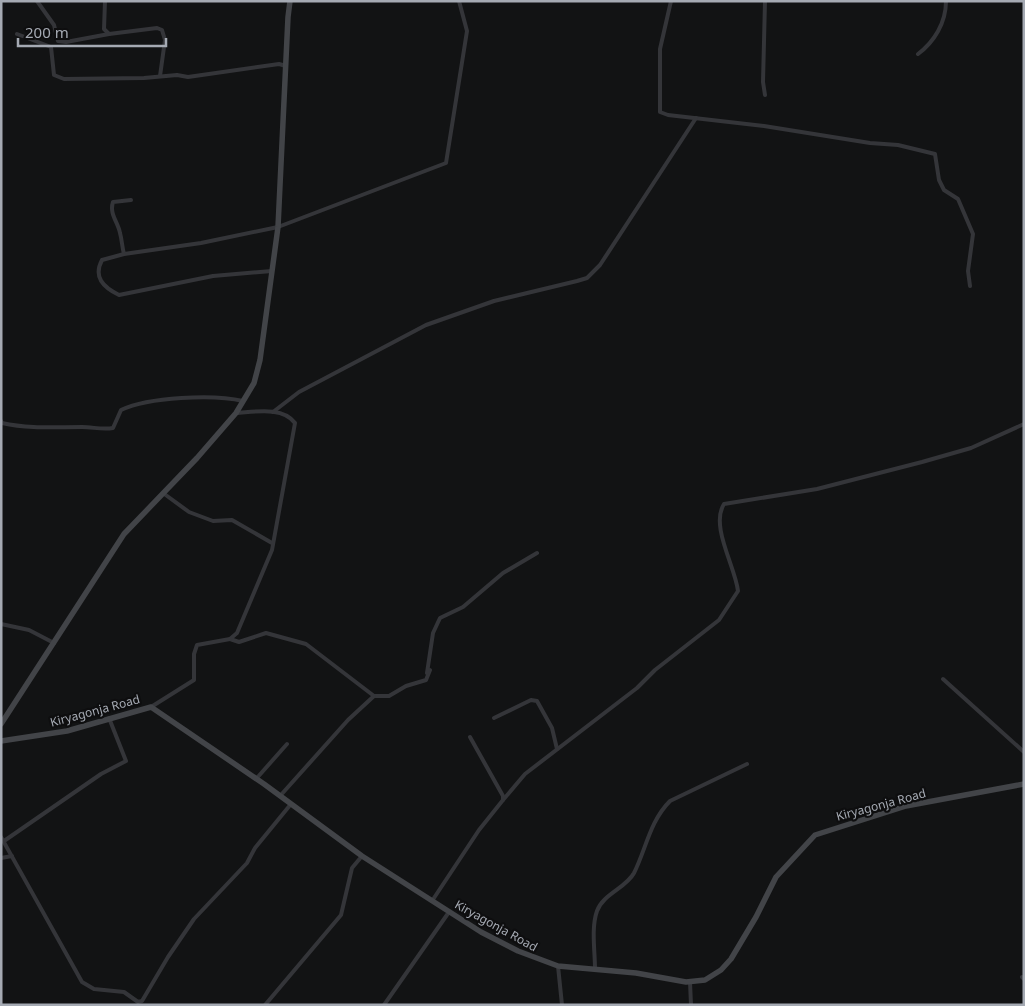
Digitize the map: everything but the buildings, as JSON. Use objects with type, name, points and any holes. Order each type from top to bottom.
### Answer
[{"type":"street","points":[[37,1],[54,25],[58,41],[66,42],[152,28],[162,30],[165,40],[160,76]]},
{"type":"street","points":[[105,1],[104,29],[109,34]]},
{"type":"street","points":[[1,724],[124,534],[236,413],[254,383],[260,360],[278,227],[290,1]]},
{"type":"street","points":[[272,271],[213,276],[118,295],[100,280],[97,272],[102,260],[124,254],[201,243],[278,227],[446,163],[467,30],[459,1]]},
{"type":"street","points":[[671,1],[660,50],[659,108],[663,114],[764,126],[870,143],[898,145],[935,154],[944,190],[958,199],[973,234],[968,271],[970,286]]},
{"type":"street","points":[[765,1],[763,82],[765,95]]},
{"type":"street","points":[[918,54],[929,46],[941,27],[946,1]]},
{"type":"street","points":[[17,34],[51,47],[54,75],[59,78],[188,77],[279,64],[286,66]]},
{"type":"street","points":[[273,412],[299,392],[380,351],[426,325],[494,301],[587,278],[600,265],[696,118]]},
{"type":"street","points":[[124,254],[120,231],[111,208],[113,202],[131,200]]},
{"type":"street","points":[[1,421],[2,423],[28,428],[84,427],[101,430],[113,428],[121,410],[152,401],[227,397],[244,401]]},
{"type":"street","points":[[230,639],[237,633],[272,550],[295,428],[292,419],[273,412],[236,413]]},
{"type":"street","points":[[432,901],[479,830],[525,774],[637,688],[655,670],[719,620],[738,591],[719,524],[720,511],[724,504],[817,489],[947,455],[987,442],[1011,428],[1024,424]]},
{"type":"street","points":[[163,493],[189,512],[213,520],[232,520],[272,543]]},
{"type":"street","points":[[426,680],[433,633],[440,618],[463,607],[503,573],[537,553]]},
{"type":"street","points":[[1,624],[29,630],[54,643]]},
{"type":"street","points":[[151,707],[194,680],[194,654],[197,645],[230,639],[239,642],[266,633],[306,644],[374,696],[389,696],[406,686],[426,680]]},
{"type":"street","points":[[426,680],[430,670]]},
{"type":"street","points":[[943,679],[1024,752]]},
{"type":"street","points":[[280,796],[348,720],[374,696]]},
{"type":"street","points":[[494,718],[531,700],[537,701],[552,728],[557,749]]},
{"type":"street","name":"Kiryagonja Road","points":[[1,741],[67,731],[151,707],[256,779],[362,856],[449,912],[518,951],[558,966],[690,982],[706,980],[721,970],[751,925],[776,877],[815,835],[906,806],[1024,784]]},
{"type":"street","points":[[4,841],[101,774],[126,761],[109,718]]},
{"type":"street","points":[[470,737],[493,775],[503,800]]},
{"type":"street","points":[[256,779],[287,744]]},
{"type":"street","points":[[595,969],[595,923],[598,910],[610,894],[633,874],[660,811],[670,801],[747,764]]},
{"type":"street","points":[[1,837],[82,982],[94,988],[124,992],[138,1002],[142,1001],[168,956],[194,919],[247,863],[255,848],[291,804]]},
{"type":"street","points":[[1,858],[12,856]]},
{"type":"street","points":[[265,1005],[341,915],[352,868],[362,856]]},
{"type":"street","points":[[384,1005],[449,912]]},
{"type":"street","points":[[558,966],[562,1005]]},
{"type":"street","points":[[690,982],[691,1005]]}]
